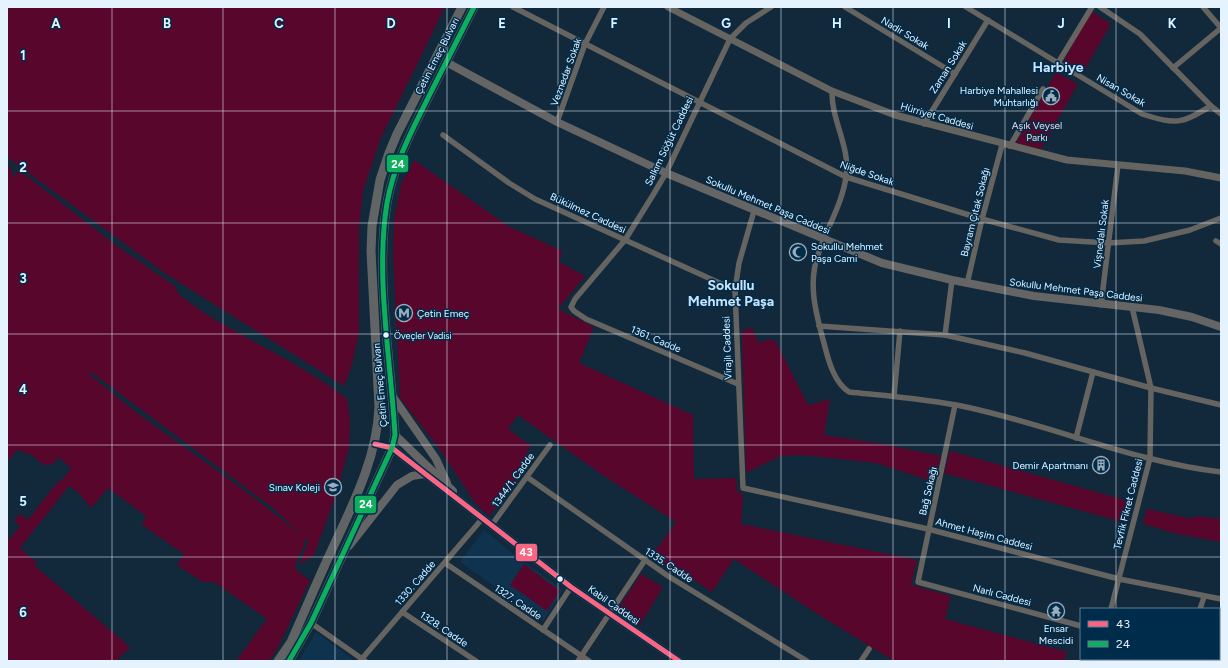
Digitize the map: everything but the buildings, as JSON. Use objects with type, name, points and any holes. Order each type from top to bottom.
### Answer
[{"type":"main road","name":"Çetin Emeç Bulvarı","points":[[278,661],[291,642],[355,500],[375,444],[378,430],[379,407],[371,251],[375,203],[389,153],[462,7]]},
{"type":"main road","name":"Çetin Emeç Bulvarı","points":[[289,661],[311,623],[392,448],[395,435],[384,273],[384,231],[388,201],[403,150],[474,7]]},
{"type":"main road","points":[[436,57],[446,62]]},
{"type":"main road","name":"Sokullu Mehmet Paşa Caddesi","points":[[446,62],[557,122],[666,173],[754,211],[882,263],[967,284],[1034,296],[1101,305],[1132,307],[1192,317],[1221,326]]},
{"type":"main road","points":[[393,397],[436,459],[449,487]]},
{"type":"main road","points":[[378,430],[395,435]]},
{"type":"main road","name":"Kabil Caddesi","points":[[395,435],[482,519]]},
{"type":"main road","points":[[375,444],[392,448]]},
{"type":"main road","name":"Kabil Caddesi","points":[[392,448],[571,587],[679,661]]},
{"type":"main road","points":[[344,553],[397,485],[412,476],[425,474]]},
{"type":"street","name":"Niğde Sokak","points":[[513,7],[846,177],[982,219],[1059,240],[1109,243],[1144,241],[1190,230],[1221,218]]},
{"type":"street","name":"Veznedar Sokak","points":[[557,122],[584,44],[604,7]]},
{"type":"street","name":"Hürriyet Caddesi","points":[[668,7],[832,91],[895,115],[924,124],[1002,145],[1067,160],[1184,171],[1221,178]]},
{"type":"street","name":"Salkım Söğüt Caddesi","points":[[571,307],[575,299],[625,240],[666,173],[698,102],[730,39],[746,23],[771,7]]},
{"type":"street","name":"Nadir Sokak","points":[[845,7],[955,74]]},
{"type":"street","name":"Nisan Sokak","points":[[966,7],[1142,114],[1159,119],[1184,121],[1211,106]]},
{"type":"street","points":[[1058,63],[1092,7]]},
{"type":"street","points":[[1100,7],[1140,34],[1211,106],[1221,114]]},
{"type":"street","points":[[1173,68],[1221,28],[1203,7]]},
{"type":"street","name":"Zaman Sokak","points":[[924,124],[988,20]]},
{"type":"street","points":[[1010,146],[1043,89]]},
{"type":"street","points":[[832,91],[832,101],[846,157],[846,177],[837,208],[814,268],[813,288],[819,326],[828,358],[836,377],[845,389],[849,392],[894,396],[955,405],[1150,458],[1221,472]]},
{"type":"street","name":"Bükülmez Caddesi","points":[[443,135],[526,194],[735,290]]},
{"type":"street","name":"Bayram Çıtak Sokağı","points":[[967,284],[982,219],[1002,145]]},
{"type":"street","name":"Vişnedalı Sokak","points":[[1101,305],[1118,165]]},
{"type":"street","name":"Virajlı Caddesi","points":[[743,488],[735,290],[739,262],[754,211]]},
{"type":"street","points":[[945,334],[952,280]]},
{"type":"street","name":"1361. Cadde","points":[[571,307],[574,311],[586,319],[738,384]]},
{"type":"street","name":"Tevfik Fikret Caddesi","points":[[1111,608],[1150,458],[1151,388],[1132,307]]},
{"type":"street","points":[[819,326],[945,334],[1025,353],[1151,388],[1221,405]]},
{"type":"street","points":[[894,396],[900,331]]},
{"type":"street","points":[[1076,438],[1093,372]]},
{"type":"street","name":"Bağ Sokağı","points":[[918,582],[955,405]]},
{"type":"street","name":"1344/1. Cadde","points":[[491,526],[550,445]]},
{"type":"street","name":"1335. Cadde","points":[[527,477],[674,580],[807,661]]},
{"type":"street","name":"Ahmet Haşim Caddesi","points":[[743,488],[928,529],[1119,579],[1219,600]]},
{"type":"street","name":"1330. Cadde","points":[[362,660],[482,519]]},
{"type":"street","points":[[579,658],[645,560]]},
{"type":"street","name":"1327. Cadde","points":[[445,562],[543,630],[579,658],[589,661]]},
{"type":"street","name":"Narlı Caddesi","points":[[918,582],[1080,626]]},
{"type":"street","points":[[543,630],[571,587]]},
{"type":"street","points":[[1200,608],[1204,597]]},
{"type":"street","name":"1328. Cadde","points":[[402,612],[476,661]]},
{"type":"street","points":[[311,623],[362,660]]},
{"type":"street","points":[[861,661],[869,649]]},
{"type":"shaded area","points":[[484,530],[563,590],[543,621],[460,562]]},
{"type":"shaded area","points":[[316,632],[352,659],[351,661],[299,661]]},
{"type":"green space","points":[[7,7],[445,7],[380,140],[363,191],[359,228],[359,333],[351,368],[344,386],[166,274],[7,157]]},
{"type":"green space","points":[[1091,11],[1111,24],[1082,74],[1063,62]]},
{"type":"green space","name":"Aşık Veysel Parkı","points":[[1056,72],[1078,84],[1041,149],[1016,143]]},
{"type":"green space","name":"Öveçler Vadisi","points":[[414,160],[508,226],[562,251],[559,262],[585,276],[558,309],[594,327],[579,363],[693,415],[694,479],[736,478],[737,491],[743,495],[741,524],[917,560],[911,585],[951,596],[945,619],[1067,652],[1064,661],[894,661],[816,613],[734,559],[712,592],[688,576],[682,577],[652,556],[676,522],[601,474],[518,415],[508,429],[531,446],[526,453],[530,462],[489,516],[476,504],[438,447],[400,398],[393,254],[394,220],[401,184]]},
{"type":"green space","points":[[7,165],[13,170],[11,173],[14,176],[19,170],[113,243],[176,287],[178,294],[204,313],[301,368],[347,399],[350,418],[349,448],[334,500],[314,555],[300,565],[308,541],[304,537],[304,546],[296,563],[296,567],[297,571],[310,580],[278,647],[269,661],[236,661],[267,619],[214,582],[203,582],[177,565],[184,554],[142,525],[146,516],[108,488],[91,508],[77,491],[69,486],[20,548],[37,563],[35,566],[130,647],[116,661],[7,661],[7,542],[20,526],[14,520],[20,514],[28,520],[55,485],[65,477],[71,468],[58,457],[53,464],[44,465],[30,454],[17,450],[7,463]],"holes":[[[91,372],[273,508],[303,536],[248,493],[137,413],[89,374]]]},
{"type":"green space","points":[[752,327],[758,343],[770,339],[776,342],[808,405],[830,399],[824,435],[882,444],[941,456],[934,482],[876,463],[804,455],[780,456],[746,473],[742,331]]},
{"type":"green space","points":[[950,451],[1132,502],[1126,523],[944,473]]},
{"type":"green space","points":[[1147,509],[1193,519],[1194,516],[1221,519],[1221,542],[1178,534],[1143,524]]},
{"type":"green space","points":[[524,564],[560,591],[547,611],[510,585]]},
{"type":"green space","points":[[641,574],[663,587],[640,625],[618,609]]},
{"type":"transit line","name":"24","points":[[289,661],[311,623],[392,448],[395,435],[383,289],[384,231],[387,203],[394,175],[404,148],[474,7]]},
{"type":"transit line","name":"43","points":[[375,444],[392,448],[571,587],[679,661]]},
{"type":"place","name":"Harbiye Mahallesi Muhtarlığı","points":[[1051,96]]},
{"type":"place","name":"Sokullu Mehmet Paşa Cami","points":[[798,252]]},
{"type":"place","name":"Çetin Emeç","points":[[404,313]]},
{"type":"place","name":"Öveçler Vadisi","points":[[386,335]]},
{"type":"place","name":"Demir Apartmanı","points":[[1101,465]]},
{"type":"place","name":"Sınav Koleji","points":[[333,487]]},
{"type":"place","name":"Ensar Mescidi","points":[[1056,611]]},
{"type":"district","name":"Harbiye","points":[[1058,67]]},
{"type":"district","name":"Sokullu Mehmet Paşa","points":[[731,294]]}]
